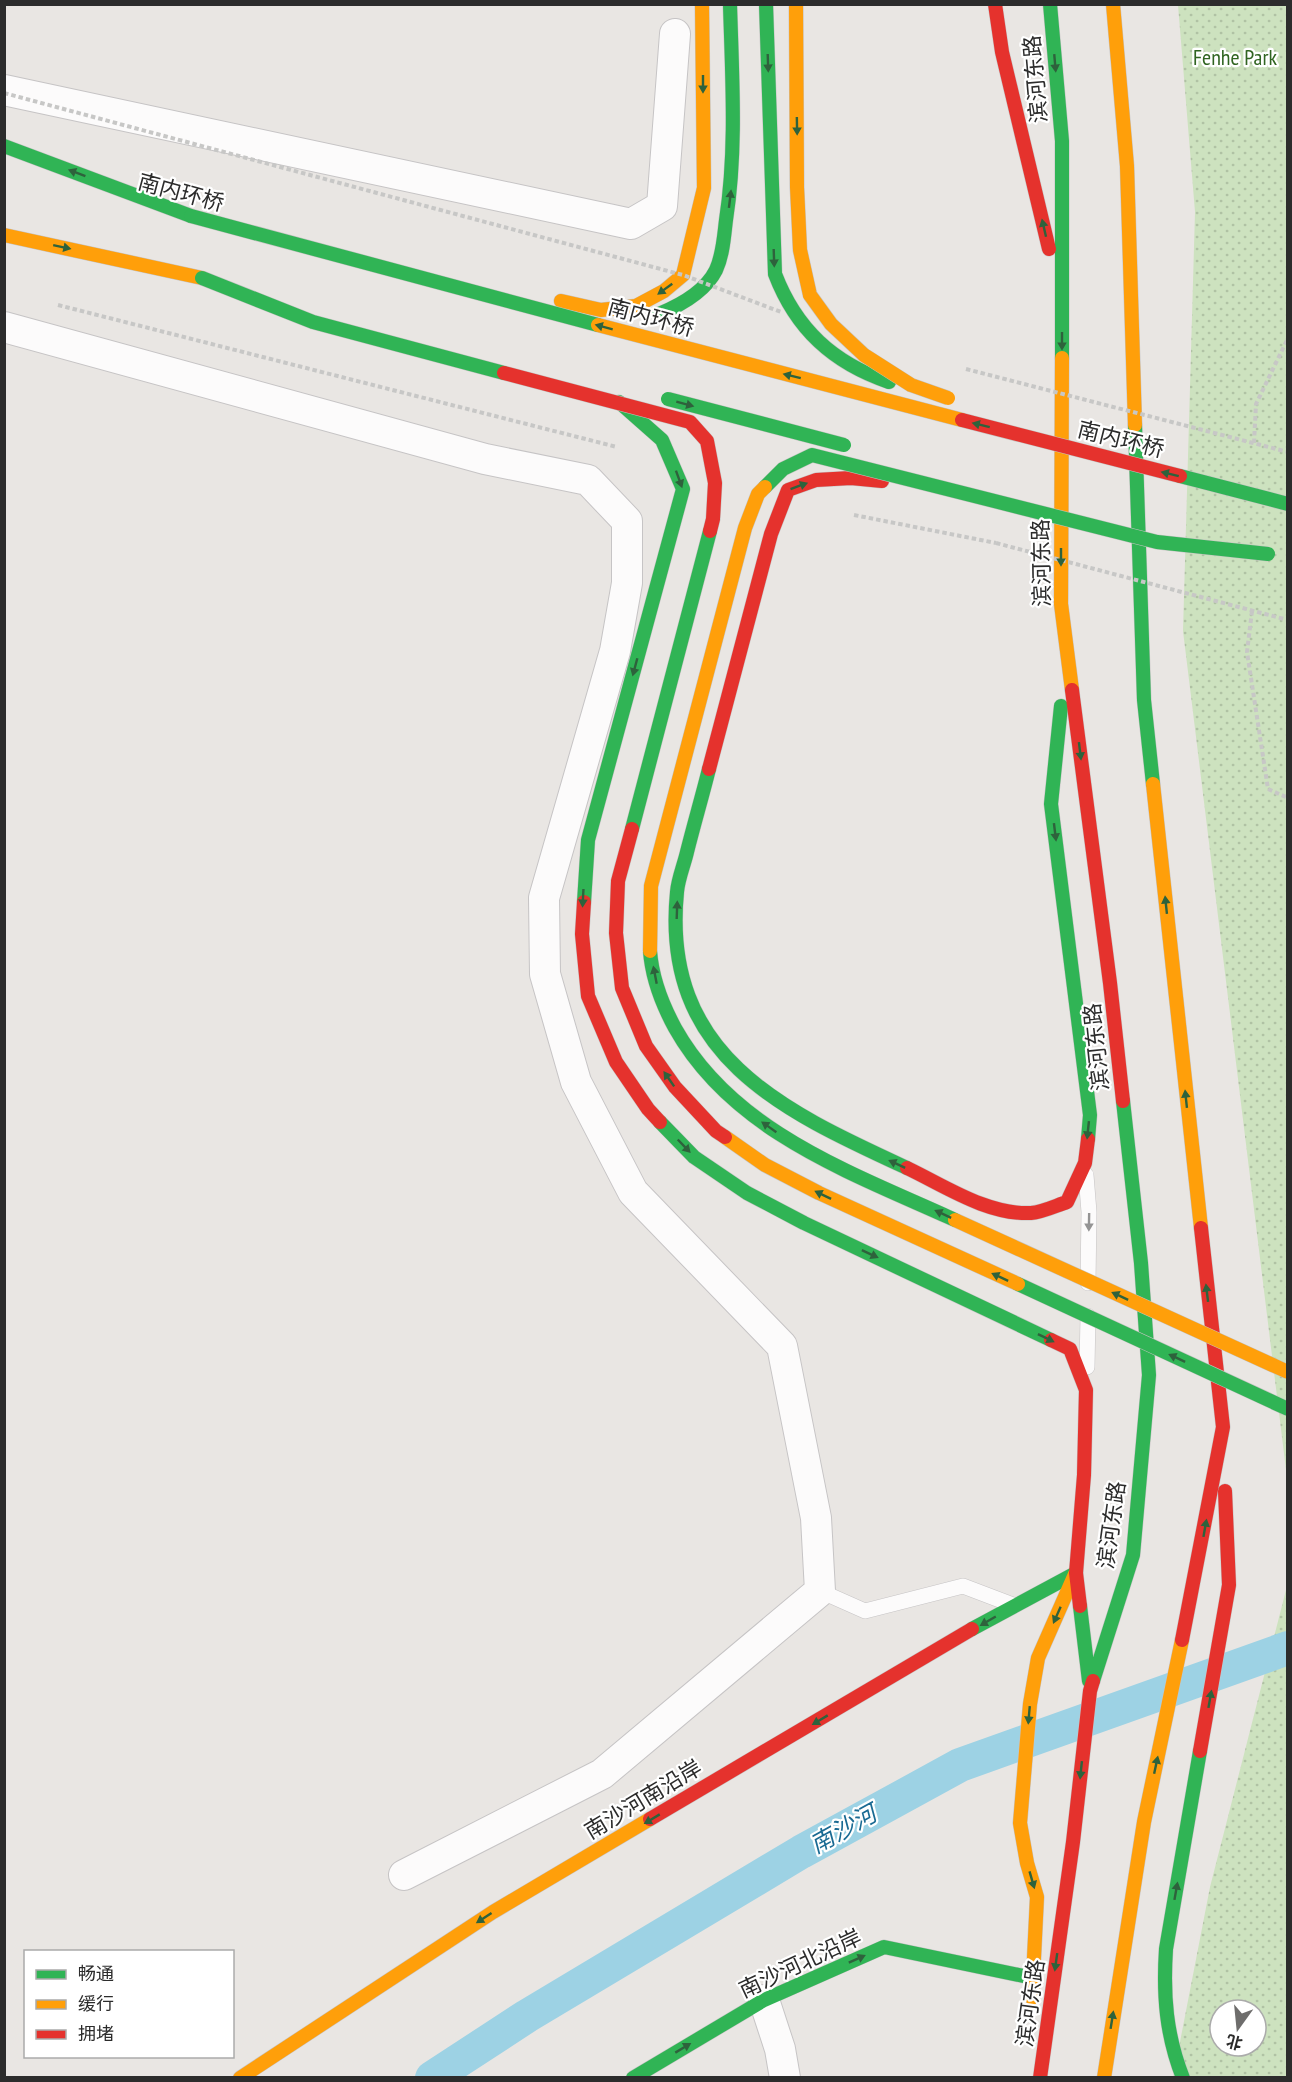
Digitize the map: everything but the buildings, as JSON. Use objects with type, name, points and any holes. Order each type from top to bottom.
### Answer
[{"type":"main road","points":[[602,310],[636,306],[664,291],[683,275],[704,188],[702,4]]},
{"type":"main road","points":[[497,298],[569,302],[648,318],[675,308],[699,292],[716,269],[730,200],[734,159],[730,4]]},
{"type":"main road","points":[[766,4],[775,274],[787,303],[809,333],[833,355],[877,378],[958,401],[911,385],[864,355],[831,324],[810,295],[800,250],[797,187],[796,4]]},
{"type":"main road","points":[[995,4],[1002,52],[1062,306]]},
{"type":"main road","name":"滨河东路","points":[[1040,2078],[1073,1842],[1090,1691],[1133,1555],[1149,1375],[1141,1263],[1110,983],[1061,604],[1062,141],[1050,4]]},
{"type":"main road","points":[[1113,4],[1127,166],[1144,700],[1222,1427],[1229,1585],[1166,1948],[1164,2008],[1175,2060],[1183,2078]]},
{"type":"main road","points":[[4,146],[191,216]]},
{"type":"main road","name":"南内环桥","points":[[70,185],[754,367],[1284,503]]},
{"type":"main road","points":[[4,235],[202,278],[305,305]]},
{"type":"main road","points":[[202,278],[313,322],[690,422],[707,441],[714,483],[713,519],[618,881],[616,933],[622,988],[646,1046],[675,1087],[716,1131],[765,1165],[883,1223],[1287,1409]]},
{"type":"main road","points":[[650,395],[856,448]]},
{"type":"main road","points":[[619,402],[662,440],[683,489],[588,840],[582,934],[588,996],[616,1062],[648,1109],[694,1157],[747,1193],[804,1223],[1070,1349],[1086,1390],[1084,1475],[1076,1573],[1090,1691]]},
{"type":"main road","points":[[1049,426],[1072,432]]},
{"type":"main road","points":[[1118,444],[1152,453]]},
{"type":"main road","points":[[1176,531],[1273,555],[1157,542],[812,455],[783,469],[758,494],[745,528],[651,886],[649,932],[654,979],[676,1030],[700,1066],[738,1106],[782,1136],[834,1164],[928,1208],[1287,1372]]},
{"type":"main road","points":[[1174,460],[1284,503]]},
{"type":"main road","points":[[937,487],[851,478],[816,480],[788,490],[771,534],[677,890],[676,931],[680,973],[699,1018],[721,1050],[755,1085],[796,1114],[846,1140],[992,1208],[1030,1214],[1067,1202],[1085,1163],[1090,1115],[1052,804],[1067,649]]},
{"type":"main road","points":[[1050,498],[1073,504]]},
{"type":"main road","points":[[1119,516],[1153,525]]},
{"type":"main road","points":[[1104,2078],[1144,1822],[1194,1585],[1222,1427]]},
{"type":"main road","points":[[1032,2011],[1037,1897],[1027,1863],[1020,1823],[1030,1704],[1038,1658],[1076,1573]]},
{"type":"main road","name":"南沙河南沿岸","points":[[240,2078],[493,1912],[1076,1573]]},
{"type":"main road","name":"南沙河北沿岸","points":[[633,2078],[764,2000],[884,1947],[1033,1978]]},
{"type":"main road","points":[[1029,2078],[1030,2044]]},
{"type":"street","points":[[4,92],[630,224],[662,206],[675,34]]},
{"type":"street","points":[[4,327],[485,459],[588,480],[627,521],[627,583],[615,651],[544,898],[545,974],[576,1082],[633,1192],[782,1346],[816,1518],[820,1591],[602,1774],[404,1875]]},
{"type":"street","points":[[764,2000],[780,2049],[785,2078]]},
{"type":"lane","points":[[1085,1163],[1089,1212],[1086,1390]]},
{"type":"lane","points":[[820,1591],[865,1611],[963,1586],[1016,1606]]},
{"type":"path","points":[[4,92],[683,275],[799,319]]},
{"type":"path","points":[[51,304],[672,460]]},
{"type":"path","points":[[1254,443],[1256,404],[1287,338]]},
{"type":"path","points":[[961,368],[1287,452]]},
{"type":"path","points":[[851,514],[996,543],[1287,620]]},
{"type":"path","points":[[1252,611],[1247,652],[1268,789],[1287,798]]},
{"type":"green space","name":"Fenhe Park","points":[[1178,5],[1287,5],[1287,1478],[1183,631],[1195,212]]},
{"type":"green space","points":[[1287,1586],[1287,2077],[1173,2078],[1210,1887]]},
{"type":"waterway","name":"南沙河","points":[[432,2078],[527,2016],[801,1852],[960,1765],[1288,1648]]},
{"type":"traffic: fast","points":[[659,314],[684,302],[706,285],[716,270],[722,252],[733,139],[730,4]]},
{"type":"traffic: fast","points":[[766,4],[775,274],[794,311],[819,342],[851,365],[889,382]]},
{"type":"traffic: fast","points":[[1050,4],[1062,141],[1062,358]]},
{"type":"traffic: fast","points":[[4,146],[191,216]]},
{"type":"traffic: fast","points":[[191,216],[598,325]]},
{"type":"traffic: fast","points":[[202,278],[313,322],[504,373]]},
{"type":"traffic: fast","points":[[668,399],[844,445]]},
{"type":"traffic: fast","points":[[584,902],[588,840],[683,489],[662,440],[619,402]]},
{"type":"traffic: fast","points":[[1135,425],[1144,700],[1153,784]]},
{"type":"traffic: fast","points":[[765,487],[783,469],[812,455],[1157,542],[1268,554]]},
{"type":"traffic: fast","points":[[1180,476],[1288,504]]},
{"type":"traffic: fast","points":[[632,829],[710,531]]},
{"type":"traffic: fast","points":[[1061,706],[1051,804],[1090,1115],[1088,1139]]},
{"type":"traffic: fast","points":[[709,769],[677,892],[677,948],[688,996],[710,1036],[739,1069],[775,1098],[816,1123],[907,1168]]},
{"type":"traffic: fast","points":[[650,951],[658,991],[675,1028],[699,1064],[729,1095],[762,1122],[798,1145],[836,1166],[955,1220]]},
{"type":"traffic: fast","points":[[1093,1681],[1133,1555],[1149,1375],[1141,1263],[1123,1101]]},
{"type":"traffic: fast","points":[[660,1122],[694,1157],[747,1193],[804,1223],[1051,1340]]},
{"type":"traffic: fast","points":[[1018,1284],[1288,1409]]},
{"type":"traffic: fast","points":[[972,1629],[1076,1573]]},
{"type":"traffic: fast","points":[[1080,1606],[1089,1681]]},
{"type":"traffic: fast","points":[[1183,2078],[1177,2062],[1167,2015],[1166,1949],[1200,1751]]},
{"type":"traffic: fast","points":[[633,2078],[764,2000],[884,1947],[1033,1978]]},
{"type":"traffic: slow","points":[[561,301],[601,310],[636,306],[664,291],[683,275],[704,188],[702,4]]},
{"type":"traffic: slow","points":[[796,4],[797,187],[800,250],[810,295]]},
{"type":"traffic: slow","points":[[1113,4],[1127,166],[1135,425]]},
{"type":"traffic: slow","points":[[4,235],[202,278]]},
{"type":"traffic: slow","points":[[810,295],[831,324],[864,355],[911,385],[948,398]]},
{"type":"traffic: slow","points":[[598,325],[962,420]]},
{"type":"traffic: slow","points":[[1062,358],[1061,604],[1072,690]]},
{"type":"traffic: slow","points":[[650,951],[651,886],[745,528],[758,494],[765,487]]},
{"type":"traffic: slow","points":[[1153,784],[1201,1228]]},
{"type":"traffic: slow","points":[[725,1137],[765,1165],[819,1193],[1018,1284]]},
{"type":"traffic: slow","points":[[955,1220],[1288,1372]]},
{"type":"traffic: slow","points":[[1032,1998],[1037,1897],[1027,1863],[1020,1823],[1030,1704],[1038,1658],[1075,1574]]},
{"type":"traffic: slow","points":[[1104,2078],[1144,1822],[1182,1640]]},
{"type":"traffic: slow","points":[[240,2078],[493,1912],[650,1819]]},
{"type":"traffic: jam","points":[[995,4],[1002,52],[1049,249]]},
{"type":"traffic: jam","points":[[504,373],[690,422],[707,441],[715,483],[710,531]]},
{"type":"traffic: jam","points":[[962,420],[1180,476]]},
{"type":"traffic: jam","points":[[709,769],[771,534],[788,490],[816,480],[851,478],[882,481]]},
{"type":"traffic: jam","points":[[1072,690],[1123,1101]]},
{"type":"traffic: jam","points":[[632,829],[618,881],[616,933],[622,988],[646,1046],[675,1087],[716,1131],[725,1137]]},
{"type":"traffic: jam","points":[[584,902],[582,934],[588,996],[616,1062],[648,1109],[660,1122]]},
{"type":"traffic: jam","points":[[907,1168],[982,1204],[998,1209],[1031,1213],[1067,1202],[1085,1163],[1088,1139]]},
{"type":"traffic: jam","points":[[1182,1640],[1223,1427],[1201,1228]]},
{"type":"traffic: jam","points":[[1051,1340],[1070,1349],[1086,1390],[1084,1475],[1076,1573],[1080,1606]]},
{"type":"traffic: jam","points":[[1200,1751],[1229,1585],[1225,1491]]},
{"type":"traffic: jam","points":[[650,1819],[972,1629]]},
{"type":"traffic: jam","points":[[1040,2078],[1093,1681]]}]
